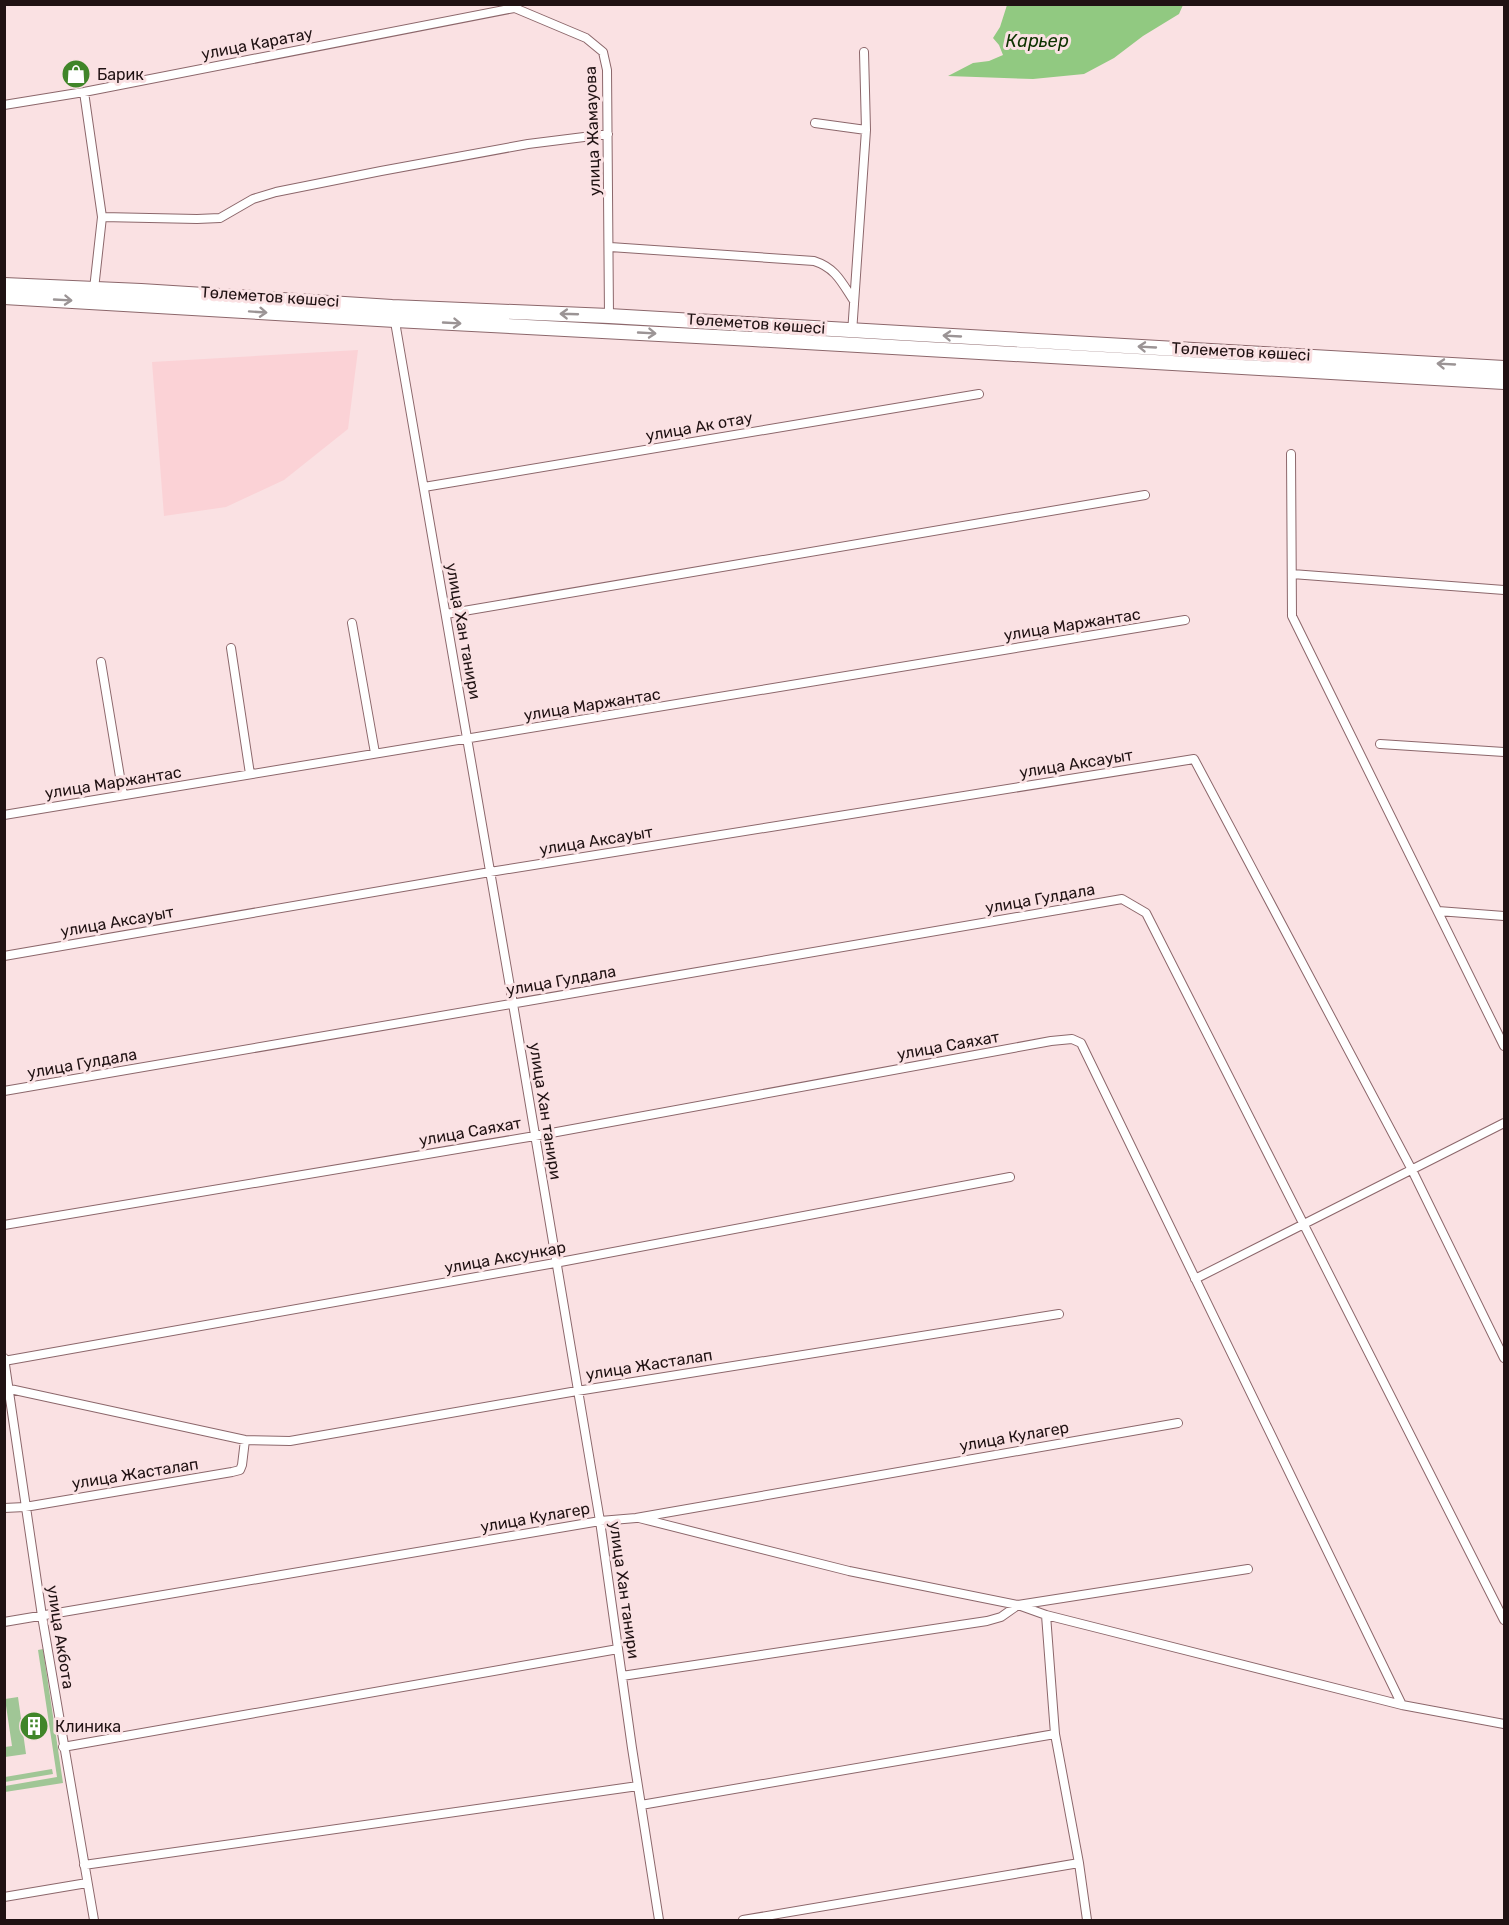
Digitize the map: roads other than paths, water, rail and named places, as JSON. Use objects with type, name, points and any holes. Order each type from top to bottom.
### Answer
[{"type":"main road","name":"Төлеметов көшесі","points":[[4,285],[94,289],[394,314],[741,338],[1504,382]]},
{"type":"main road","name":"Төлеметов көшесі","points":[[4,297],[394,314],[609,316],[1504,368]]},
{"type":"street","name":"улица Каратау","points":[[4,105],[84,92],[511,6]]},
{"type":"street","name":"улица Жамауова","points":[[511,6],[586,38],[603,52],[608,70],[609,316]]},
{"type":"street","points":[[852,345],[866,130],[864,52]]},
{"type":"street","points":[[84,92],[102,217],[94,289]]},
{"type":"street","points":[[815,123],[866,130]]},
{"type":"street","points":[[102,217],[220,218],[253,199],[276,192],[517,146],[608,134]]},
{"type":"street","points":[[610,248],[814,261],[833,271],[854,301]]},
{"type":"street","name":"улица Хан танири","points":[[394,314],[600,1521],[659,1920]]},
{"type":"street","name":"улица Ак отау","points":[[424,487],[979,394]]},
{"type":"street","points":[[1291,453],[1292,616],[1504,1047]]},
{"type":"street","points":[[446,614],[1145,495]]},
{"type":"street","points":[[1292,574],[1504,590]]},
{"type":"street","name":"улица Маржантас","points":[[4,815],[1185,620]]},
{"type":"street","points":[[352,623],[375,753]]},
{"type":"street","points":[[231,648],[250,774]]},
{"type":"street","points":[[101,662],[123,795]]},
{"type":"street","points":[[1380,744],[1504,752]]},
{"type":"street","name":"улица Аксауыт","points":[[4,956],[490,872],[1194,759],[1412,1170]]},
{"type":"street","name":"улица Гулдала","points":[[4,1091],[1122,899],[1146,914],[1304,1224]]},
{"type":"street","points":[[1438,911],[1504,916]]},
{"type":"street","name":"улица Саяхат","points":[[4,1225],[535,1136],[1072,1039],[1081,1042],[1195,1279]]},
{"type":"street","points":[[1402,1705],[1195,1279],[1504,1123]]},
{"type":"street","points":[[1412,1170],[1504,1358]]},
{"type":"street","name":"улица Аксункар","points":[[5,1360],[555,1263],[1010,1177]]},
{"type":"street","points":[[1304,1224],[1504,1620]]},
{"type":"street","name":"улица Жасталап","points":[[10,1389],[245,1440],[290,1441],[577,1391],[1059,1314]]},
{"type":"street","name":"улица Акбота","points":[[5,1360],[42,1616],[94,1920]]},
{"type":"street","name":"улица Кулагер","points":[[4,1622],[600,1521],[636,1518],[1178,1423]]},
{"type":"street","name":"улица Жасталап","points":[[4,1508],[25,1507],[240,1470],[245,1440]]},
{"type":"street","points":[[636,1518],[849,1571],[1018,1605],[1046,1615],[1402,1705],[1504,1724]]},
{"type":"street","points":[[622,1676],[987,1621],[1001,1617],[1018,1605],[1248,1569]]},
{"type":"street","points":[[1046,1615],[1055,1734],[1087,1920]]},
{"type":"street","points":[[63,1747],[618,1649]]},
{"type":"street","points":[[641,1805],[1055,1734]]},
{"type":"street","points":[[84,1865],[638,1786]]},
{"type":"street","points":[[744,1920],[1079,1863]]},
{"type":"street","points":[[4,1897],[87,1883]]},
{"type":"water","name":"Карьер","points":[[1007,4],[1183,5],[1179,14],[1143,36],[1114,58],[1084,74],[1033,79],[948,76],[973,63],[989,61],[1003,55],[993,38],[1000,27]]},
{"type":"place","name":"Барик","points":[[76,74]]},
{"type":"place","name":"Клиника","points":[[34,1726]]}]
